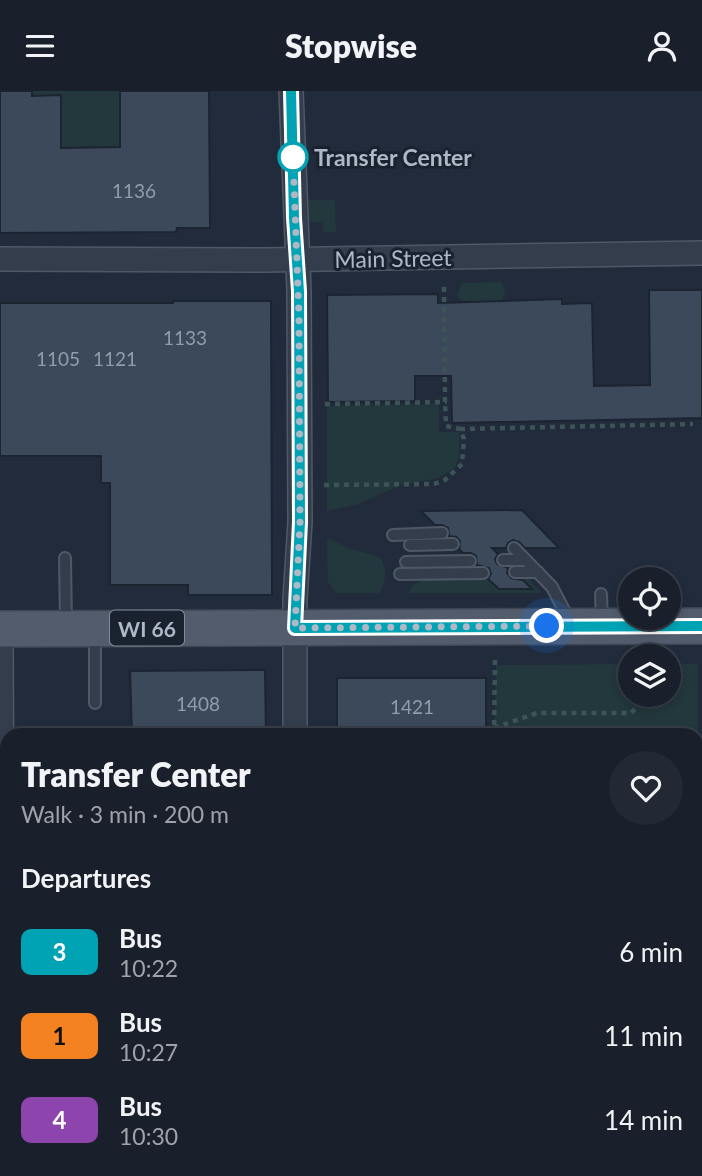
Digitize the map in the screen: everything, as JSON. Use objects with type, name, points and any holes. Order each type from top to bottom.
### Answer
[{"type":"main road","name":"WI 66","points":[[1,629],[295,628],[592,615],[618,618]]},
{"type":"main road","name":"WI 66","points":[[681,624],[702,626]]},
{"type":"street","points":[[291,91],[298,260],[300,522],[295,628],[295,728]]},
{"type":"street","name":"Main Street","points":[[0,259],[298,260],[702,253]]},
{"type":"street","points":[[1,629],[3,728]]},
{"type":"lane","points":[[393,535],[442,533]]},
{"type":"lane","points":[[410,545],[453,544]]},
{"type":"lane","points":[[514,548],[552,587],[592,615]]},
{"type":"lane","points":[[65,558],[95,703]]},
{"type":"lane","points":[[503,560],[524,560]]},
{"type":"lane","points":[[406,562],[470,561]]},
{"type":"lane","points":[[516,572],[538,572]]},
{"type":"lane","points":[[400,574],[482,573]]},
{"type":"path","points":[[444,284],[446,426],[460,429],[693,425]]},
{"type":"path","points":[[325,404],[444,402]]},
{"type":"path","points":[[324,485],[434,484],[445,480],[462,464],[464,439],[460,429]]},
{"type":"path","points":[[495,660],[494,728],[537,713],[631,713],[636,707]]},
{"type":"green space","points":[[32,91],[120,91],[120,147],[61,148],[61,96],[32,96]]},
{"type":"green space","points":[[309,200],[335,200],[336,232],[323,232],[322,223],[309,221]]},
{"type":"green space","points":[[501,282],[505,291],[502,301],[461,301],[457,294],[462,283]]},
{"type":"green space","points":[[439,404],[439,432],[459,432],[459,456],[456,466],[438,478],[398,486],[359,504],[327,511],[327,406]]},
{"type":"green space","points":[[327,538],[351,549],[380,557],[385,575],[379,593],[336,593],[328,582]]},
{"type":"green space","points":[[529,579],[542,593],[408,593],[412,586],[422,580]]},
{"type":"green space","points":[[618,664],[618,707],[681,707],[681,664],[698,664],[698,728],[494,728],[496,665]]},
{"type":"building","points":[[0,91],[32,91],[32,96],[61,95],[61,148],[120,147],[120,91],[209,91],[210,228],[177,228],[176,232],[0,233]]},
{"type":"building","points":[[649,290],[702,290],[702,418],[452,423],[451,376],[415,376],[415,401],[328,402],[327,295],[438,294],[438,303],[562,299],[562,304],[592,303],[594,386],[650,385]]},
{"type":"building","points":[[271,301],[272,595],[188,595],[188,585],[110,585],[110,483],[101,483],[101,456],[0,456],[0,303]]},
{"type":"building","points":[[522,510],[559,548],[525,548],[513,540],[506,548],[492,548],[498,554],[495,559],[497,564],[508,568],[507,573],[511,578],[523,580],[532,589],[499,589],[488,579],[491,574],[489,568],[477,565],[476,556],[463,553],[459,549],[460,541],[449,536],[448,528],[435,525],[421,511]]},
{"type":"building","points":[[265,670],[266,728],[132,728],[130,671]]},
{"type":"building","points":[[337,678],[486,678],[486,728],[337,728]]},
{"type":"bus line","name":"3","points":[[291,91],[299,291],[300,522],[295,628],[702,626]]},
{"type":"place","name":"Transfer Center","points":[[293,157]]},
{"type":"route","points":[[293,157],[299,291],[300,522],[295,628],[547,626]]}]
